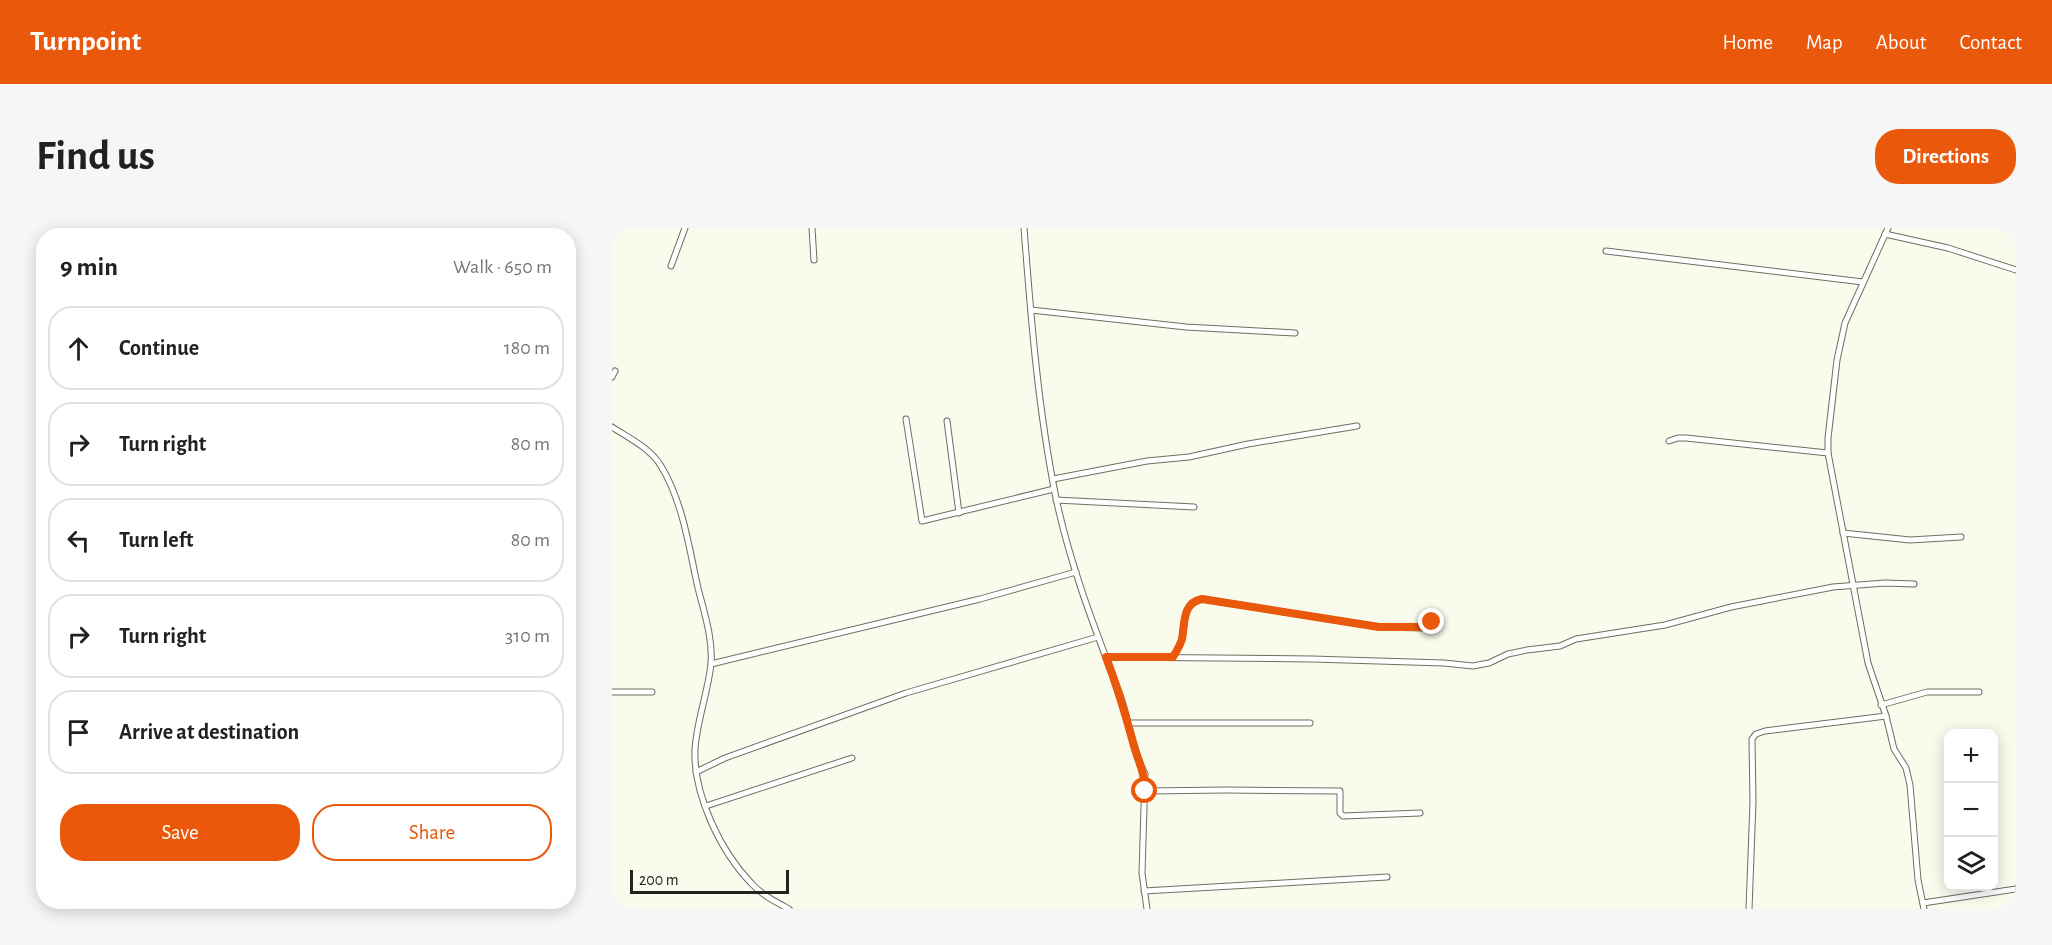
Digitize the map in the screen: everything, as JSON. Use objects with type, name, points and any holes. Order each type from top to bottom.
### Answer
[{"type":"street","points":[[671,266],[685,228]]},
{"type":"street","points":[[812,228],[814,260]]},
{"type":"street","points":[[1024,228],[1030,310],[1045,435],[1056,500],[1076,572],[1128,723],[1139,763],[1145,774],[1142,873],[1147,909]]},
{"type":"street","points":[[2016,270],[1887,231],[1845,323],[1841,338],[1830,417],[1828,453],[1868,663],[1886,716],[1894,749],[1906,768],[1911,785],[1918,880],[1923,906],[2016,889]]},
{"type":"street","points":[[1606,251],[1863,282]]},
{"type":"street","points":[[1030,310],[1186,327],[1295,333]]},
{"type":"street","points":[[612,377],[615,370]]},
{"type":"street","points":[[906,419],[922,521],[1054,489]]},
{"type":"street","points":[[947,421],[959,513]]},
{"type":"street","points":[[1053,479],[1357,426]]},
{"type":"street","points":[[612,427],[647,450],[660,465],[670,486],[688,543],[707,625],[711,664],[695,748],[699,792],[728,851],[742,873],[766,896],[789,909]]},
{"type":"street","points":[[1670,441],[1686,438],[1828,453]]},
{"type":"street","points":[[1056,500],[1194,507]]},
{"type":"street","points":[[1843,533],[1910,540],[1961,537]]},
{"type":"street","points":[[711,664],[980,599],[1076,572]]},
{"type":"street","points":[[1106,657],[1444,663],[1473,666],[1489,663],[1508,654],[1560,646],[1576,639],[1665,625],[1731,607],[1833,587],[1914,584]]},
{"type":"street","points":[[1173,657],[1181,642],[1188,607],[1193,601],[1202,599],[1379,627],[1430,627],[1432,622]]},
{"type":"street","points":[[696,772],[725,758],[906,693],[1098,637]]},
{"type":"street","points":[[612,692],[652,692]]},
{"type":"street","points":[[1881,705],[1927,692],[1979,692]]},
{"type":"street","points":[[1749,909],[1753,802],[1752,739],[1765,731],[1886,716]]},
{"type":"street","points":[[1128,723],[1310,723]]},
{"type":"street","points":[[706,806],[852,758]]},
{"type":"street","points":[[1145,791],[1340,791],[1340,813],[1343,816],[1420,813]]},
{"type":"street","points":[[1144,891],[1387,877]]},
{"type":"route","points":[[1145,791],[1145,774],[1139,763],[1123,703],[1106,657],[1173,657],[1181,642],[1188,607],[1193,601],[1202,599],[1379,627],[1430,627],[1432,622]]}]
